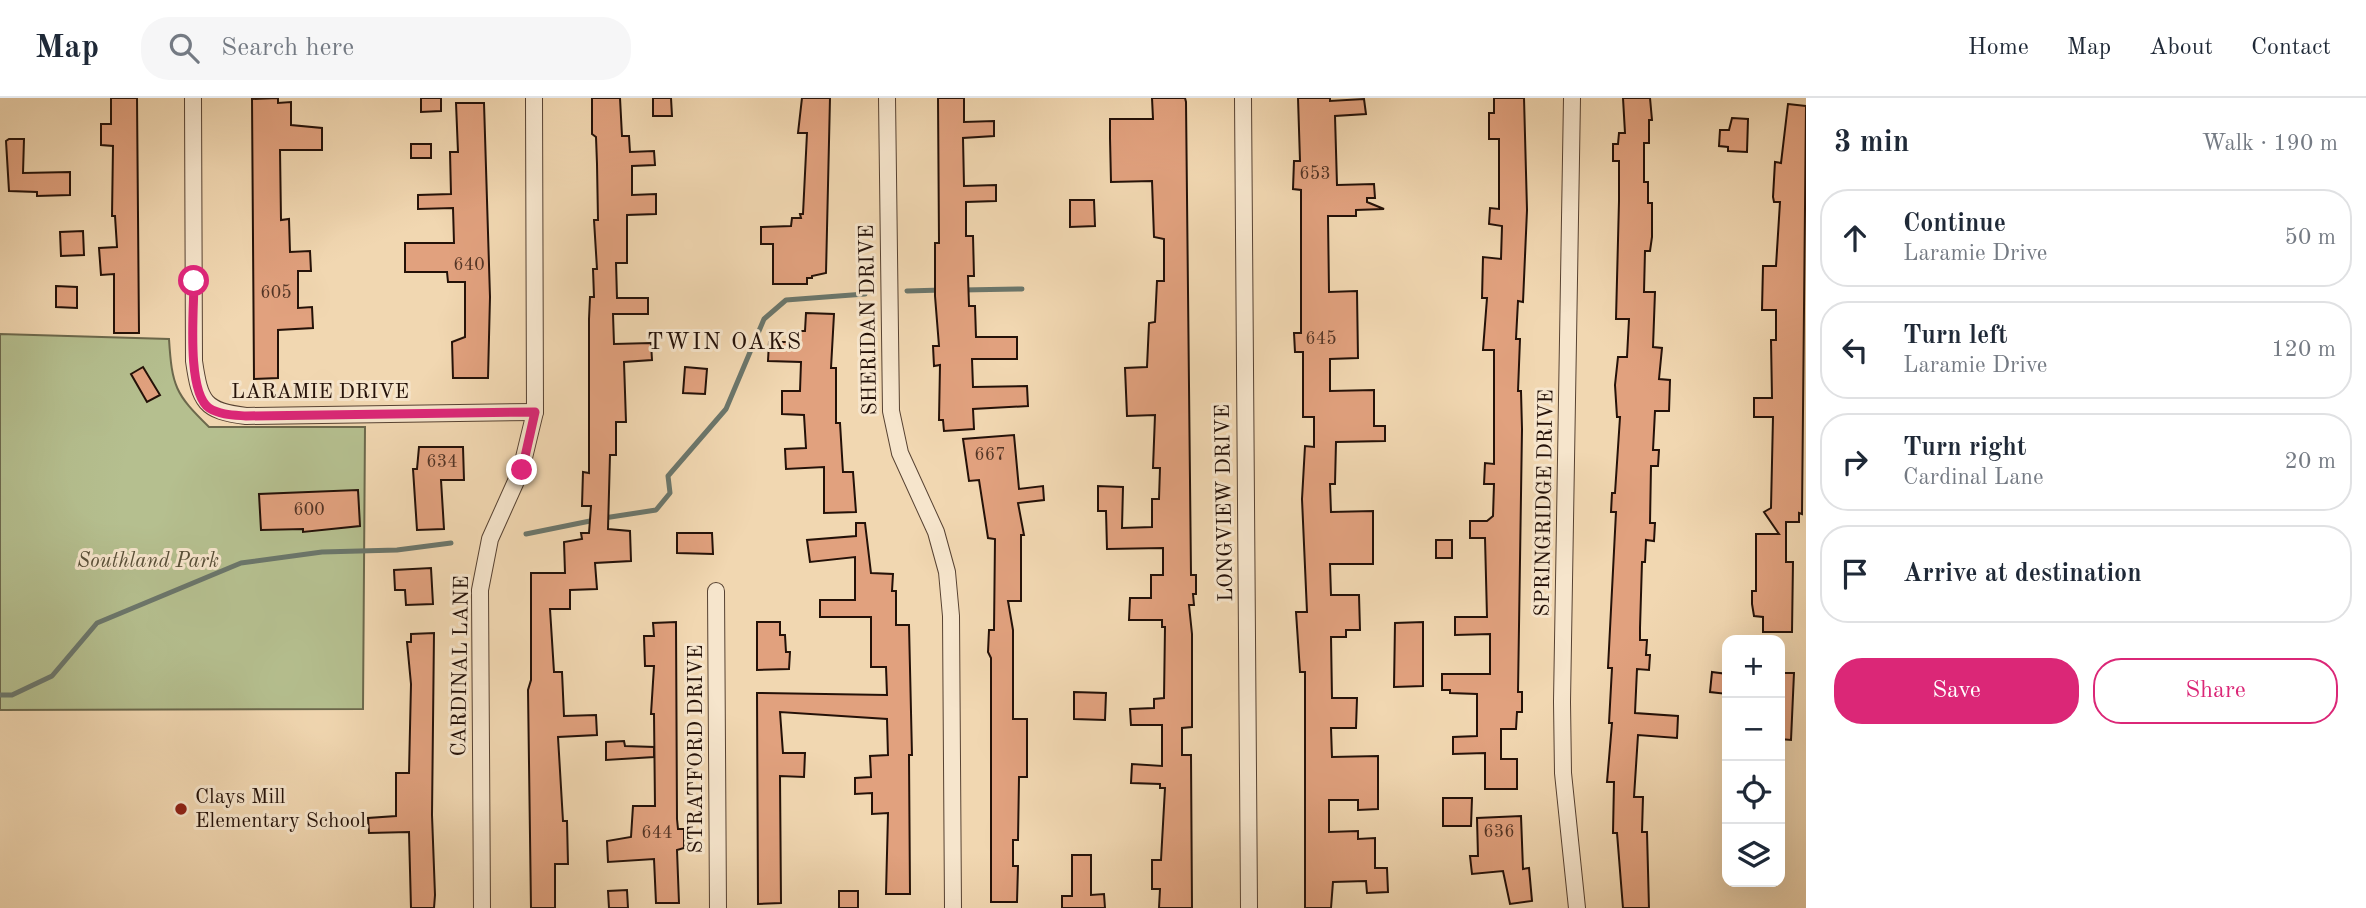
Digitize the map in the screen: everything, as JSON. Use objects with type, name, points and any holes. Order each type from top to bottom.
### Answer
[{"type":"street","name":"LARAMIE DRIVE","points":[[193,98],[194,361],[200,392],[209,408],[222,413],[246,416],[535,412]]},
{"type":"street","name":"CARDINAL LANE","points":[[482,908],[480,590],[490,540],[522,470],[535,412],[534,98]]},
{"type":"street","name":"SHERIDAN DRIVE","points":[[887,98],[891,411],[900,453],[943,552],[951,617],[953,908]]},
{"type":"street","name":"LONGVIEW DRIVE","points":[[1242,98],[1249,908]]},
{"type":"street","name":"SPRINGRIDGE DRIVE","points":[[1572,98],[1562,702],[1564,786],[1577,908]]},
{"type":"street","name":"STRATFORD DRIVE","points":[[716,591],[718,908]]},
{"type":"green space","name":"Southland Park","points":[[0,334],[169,339],[177,388],[189,406],[209,427],[365,427],[363,709],[0,710]]},
{"type":"building","points":[[111,98],[137,98],[139,333],[114,333],[114,274],[101,275],[99,248],[117,247],[115,216],[112,216],[113,146],[101,145],[101,124],[111,124]]},
{"type":"building","points":[[278,98],[278,103],[291,102],[291,125],[322,128],[322,150],[280,150],[281,220],[289,219],[290,252],[310,251],[311,271],[298,271],[298,308],[312,307],[313,328],[278,330],[278,378],[254,379],[252,99]]},
{"type":"building","points":[[421,98],[441,98],[441,111],[421,112]]},
{"type":"building","points":[[592,98],[620,98],[622,136],[629,136],[630,152],[654,151],[655,165],[632,166],[632,195],[656,194],[656,214],[627,215],[627,263],[616,263],[617,298],[648,298],[648,314],[613,314],[614,344],[651,343],[652,360],[624,362],[626,422],[616,422],[616,455],[610,455],[608,529],[630,531],[631,561],[595,563],[597,589],[570,590],[570,609],[550,609],[554,672],[562,672],[564,716],[596,715],[597,735],[558,737],[563,821],[567,821],[568,864],[555,864],[555,908],[531,908],[528,690],[531,680],[531,573],[565,573],[564,542],[582,539],[581,533],[589,533],[591,506],[582,506],[583,472],[589,473],[590,297],[594,297],[593,269],[597,269],[594,220],[598,220],[597,164],[596,137],[592,134]]},
{"type":"building","points":[[653,98],[671,98],[672,116],[653,116]]},
{"type":"building","points":[[802,98],[830,98],[826,273],[807,278],[807,284],[773,284],[773,244],[761,244],[761,227],[791,226],[792,218],[801,218],[800,214],[803,214],[807,133],[798,133]]},
{"type":"building","points":[[938,98],[964,98],[964,122],[994,121],[994,136],[963,138],[964,186],[996,185],[996,201],[966,202],[966,236],[973,236],[974,276],[968,276],[969,306],[975,306],[976,337],[1017,337],[1017,359],[972,359],[973,387],[1027,386],[1028,406],[973,409],[974,429],[944,431],[943,420],[939,420],[940,365],[934,366],[933,346],[939,346],[935,296],[935,243],[939,243]]},
{"type":"building","points":[[1152,98],[1185,98],[1186,102],[1191,575],[1196,575],[1196,594],[1193,594],[1194,605],[1189,605],[1192,634],[1192,727],[1182,728],[1182,755],[1191,755],[1192,908],[1159,908],[1160,889],[1152,889],[1152,860],[1161,860],[1165,788],[1160,788],[1160,784],[1131,783],[1132,764],[1162,766],[1162,725],[1131,725],[1130,709],[1154,708],[1154,699],[1164,698],[1165,627],[1162,627],[1162,620],[1129,620],[1130,598],[1151,598],[1151,575],[1163,575],[1163,548],[1107,549],[1106,511],[1098,511],[1098,486],[1123,487],[1122,528],[1152,527],[1152,499],[1159,499],[1160,468],[1153,468],[1155,415],[1127,416],[1125,368],[1147,367],[1149,323],[1155,322],[1157,281],[1164,281],[1164,239],[1154,237],[1152,181],[1111,182],[1110,138],[1110,119],[1153,119]]},
{"type":"building","points":[[1298,98],[1330,98],[1330,101],[1364,99],[1366,114],[1335,116],[1337,185],[1374,184],[1375,198],[1367,198],[1367,202],[1384,209],[1356,210],[1356,216],[1328,216],[1329,292],[1357,291],[1358,358],[1330,359],[1330,391],[1374,390],[1374,426],[1385,426],[1385,441],[1336,442],[1335,484],[1330,484],[1331,512],[1373,511],[1373,564],[1330,564],[1331,595],[1359,595],[1360,630],[1346,630],[1346,637],[1331,637],[1332,698],[1357,698],[1356,728],[1331,728],[1332,757],[1378,756],[1378,809],[1358,810],[1358,800],[1329,800],[1329,832],[1358,831],[1358,839],[1375,838],[1375,868],[1387,868],[1388,892],[1367,893],[1366,881],[1333,882],[1331,908],[1305,908],[1305,672],[1300,672],[1296,612],[1307,612],[1302,499],[1305,446],[1314,447],[1314,417],[1303,417],[1303,352],[1295,352],[1294,333],[1301,333],[1301,190],[1293,189],[1294,161],[1300,161]]},
{"type":"building","points":[[1494,98],[1524,98],[1527,210],[1523,302],[1518,301],[1516,339],[1520,339],[1518,391],[1521,391],[1522,429],[1518,692],[1522,692],[1522,712],[1517,712],[1516,729],[1501,729],[1501,759],[1517,759],[1517,789],[1485,789],[1485,753],[1453,754],[1453,737],[1477,736],[1477,694],[1442,690],[1442,674],[1490,674],[1490,634],[1455,635],[1455,617],[1487,617],[1485,538],[1470,538],[1470,521],[1487,521],[1493,516],[1494,484],[1484,484],[1485,463],[1494,464],[1494,350],[1483,350],[1487,298],[1482,298],[1483,257],[1501,259],[1502,226],[1489,224],[1490,208],[1499,209],[1499,139],[1489,139],[1489,113],[1494,113]]},
{"type":"building","points":[[1623,98],[1650,98],[1652,120],[1649,120],[1649,143],[1644,143],[1644,182],[1648,182],[1648,203],[1652,203],[1652,237],[1650,251],[1645,251],[1644,292],[1655,292],[1653,347],[1662,348],[1659,379],[1670,380],[1669,411],[1655,411],[1653,450],[1659,450],[1658,466],[1651,466],[1650,523],[1655,523],[1654,541],[1646,540],[1645,562],[1642,562],[1640,628],[1640,640],[1647,640],[1646,655],[1650,655],[1649,670],[1637,669],[1635,713],[1678,716],[1677,738],[1638,735],[1634,797],[1643,797],[1642,832],[1647,832],[1649,908],[1623,908],[1617,833],[1613,833],[1614,782],[1607,782],[1612,723],[1609,723],[1612,668],[1608,668],[1616,512],[1611,512],[1612,493],[1615,493],[1620,417],[1617,417],[1615,385],[1618,357],[1627,357],[1629,319],[1616,319],[1619,161],[1613,161],[1613,144],[1618,144],[1619,133],[1625,133]]},
{"type":"building","points":[[456,103],[484,103],[490,297],[488,378],[453,378],[452,342],[465,337],[465,282],[448,282],[447,272],[405,272],[405,243],[454,243],[453,208],[418,209],[418,195],[451,194],[450,152],[458,152]]},
{"type":"building","points":[[1788,104],[1806,106],[1802,514],[1799,513],[1799,522],[1786,522],[1786,562],[1793,562],[1792,632],[1763,632],[1763,617],[1754,616],[1752,604],[1752,591],[1756,591],[1756,534],[1779,534],[1764,512],[1771,508],[1773,417],[1754,417],[1754,398],[1772,398],[1771,340],[1776,340],[1776,310],[1762,310],[1763,266],[1776,266],[1780,202],[1774,202],[1773,197],[1775,162],[1781,163]]},
{"type":"building","points":[[1732,118],[1748,119],[1747,152],[1728,151],[1728,147],[1719,146],[1720,130],[1729,130]]},
{"type":"building","points":[[24,139],[23,173],[70,172],[70,195],[37,196],[37,192],[9,191],[6,141]]},
{"type":"building","points":[[411,144],[431,144],[431,158],[411,158]]},
{"type":"building","points":[[1070,200],[1094,200],[1095,226],[1070,227]]},
{"type":"building","points":[[83,231],[84,255],[61,256],[60,232]]},
{"type":"building","points":[[56,286],[77,287],[77,308],[56,307]]},
{"type":"building","points":[[806,313],[834,314],[831,368],[836,368],[836,423],[840,423],[843,472],[853,472],[856,512],[824,513],[824,467],[786,469],[785,449],[806,448],[804,415],[782,414],[782,391],[800,391],[801,362],[768,361],[769,342],[797,342],[797,331],[805,331]]},
{"type":"building","points":[[143,367],[160,395],[147,402],[131,374]]},
{"type":"building","points":[[685,367],[707,369],[705,394],[683,393]]},
{"type":"building","points":[[1014,435],[1019,489],[1043,486],[1044,500],[1018,503],[1024,535],[1021,535],[1021,601],[1008,601],[1013,630],[1013,719],[1027,719],[1027,777],[1019,777],[1018,840],[1013,840],[1013,866],[1018,866],[1017,902],[991,902],[991,658],[988,652],[989,630],[994,630],[995,539],[988,538],[979,480],[969,481],[963,439]]},
{"type":"building","points":[[419,447],[463,447],[464,480],[441,480],[444,529],[417,530],[413,469],[417,469]]},
{"type":"building","points":[[358,490],[360,526],[303,532],[303,529],[261,530],[259,494]]},
{"type":"building","points":[[856,523],[865,523],[871,573],[893,574],[896,625],[909,625],[912,755],[909,755],[910,894],[886,894],[888,813],[872,814],[872,793],[855,794],[855,778],[871,777],[870,756],[888,755],[887,719],[780,712],[783,753],[805,753],[804,777],[780,776],[781,903],[758,904],[757,693],[887,695],[886,667],[871,667],[871,617],[820,617],[820,600],[855,600],[855,557],[810,562],[807,540],[856,536]]},
{"type":"building","points":[[677,533],[712,533],[713,554],[677,553]]},
{"type":"building","points":[[1436,540],[1452,540],[1452,558],[1436,558]]},
{"type":"building","points":[[431,568],[433,604],[406,605],[405,590],[395,590],[394,570]]},
{"type":"building","points":[[676,622],[677,819],[678,829],[684,829],[684,848],[677,850],[679,903],[656,903],[654,859],[608,862],[607,841],[631,837],[633,806],[655,806],[654,714],[651,714],[654,666],[645,666],[644,636],[654,636],[653,623]]},
{"type":"building","points":[[757,622],[780,622],[780,635],[785,635],[786,652],[790,652],[789,669],[757,670]]},
{"type":"building","points":[[1423,622],[1423,686],[1394,687],[1395,623]]},
{"type":"building","points":[[434,633],[434,908],[411,908],[409,832],[369,833],[368,818],[396,816],[396,773],[409,773],[411,684],[407,642],[411,642],[411,634]]},
{"type":"building","points":[[1712,672],[1722,673],[1722,693],[1710,692]]},
{"type":"building","points":[[1785,673],[1794,673],[1791,740],[1785,739]]},
{"type":"building","points":[[1074,692],[1106,693],[1105,720],[1074,719]]},
{"type":"building","points":[[624,741],[625,746],[654,747],[654,757],[606,760],[606,742]]},
{"type":"building","points":[[1443,798],[1472,798],[1471,826],[1443,826]]},
{"type":"building","points":[[1521,816],[1523,869],[1529,868],[1532,901],[1510,904],[1503,871],[1472,874],[1470,856],[1478,856],[1477,818]]},
{"type":"building","points":[[1072,855],[1091,855],[1091,895],[1104,894],[1105,908],[1062,908],[1062,896],[1072,896]]},
{"type":"building","points":[[627,890],[628,908],[609,908],[608,891]]},
{"type":"building","points":[[839,891],[858,891],[858,908],[839,908]]},
{"type":"waterway","points":[[962,290],[1022,289]]},
{"type":"waterway","points":[[907,291],[942,290]]},
{"type":"waterway","points":[[604,518],[656,510],[670,493],[668,476],[726,409],[764,319],[786,300],[865,294]]},
{"type":"waterway","points":[[526,534],[595,520]]},
{"type":"waterway","points":[[0,695],[12,695],[52,676],[97,623],[241,563],[322,552],[397,550],[451,543]]},
{"type":"place","name":"Clays Mill Elementary School","points":[[181,809]]},
{"type":"district","name":"TWIN OAKS","points":[[725,342]]},
{"type":"route","points":[[194,281],[194,361],[197,384],[209,408],[222,413],[246,416],[535,412],[532,436],[522,470]]}]
